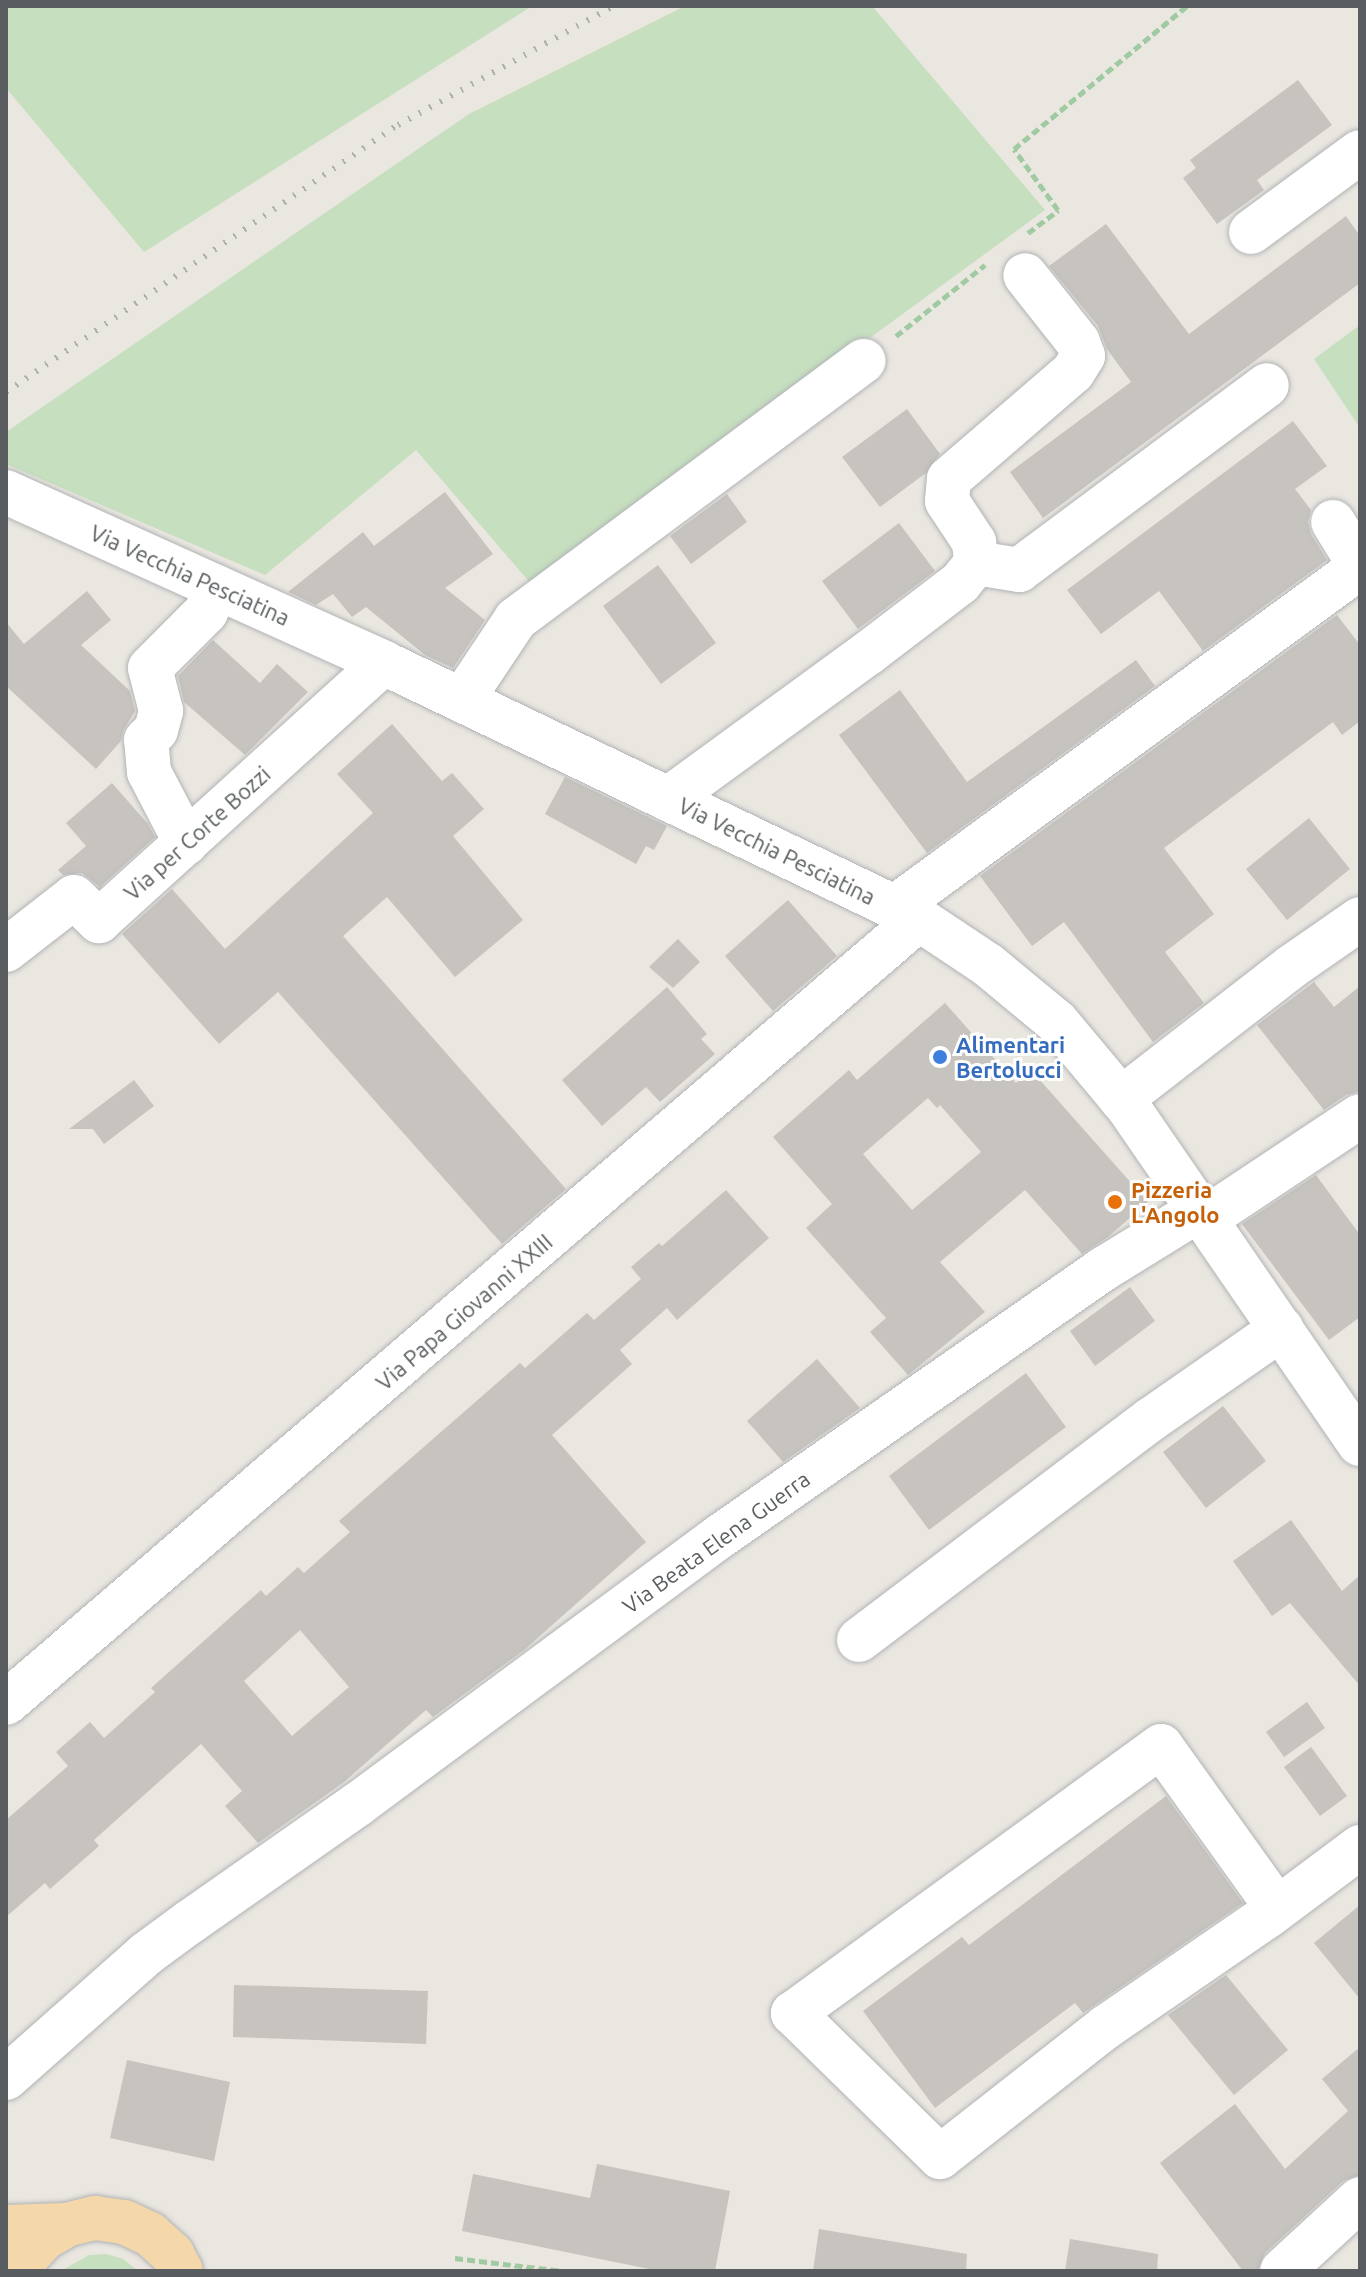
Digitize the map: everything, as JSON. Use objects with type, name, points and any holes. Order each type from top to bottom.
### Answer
[{"type":"main road","points":[[6,2227],[66,2225],[95,2218],[124,2222],[150,2234],[172,2254],[181,2271]]},
{"type":"main road","points":[[20,2271],[43,2239],[66,2225]]},
{"type":"street","points":[[1251,232],[1360,152]]},
{"type":"street","points":[[668,799],[937,601],[960,583],[976,563],[974,542],[947,501],[949,479],[1073,372],[1083,356],[1078,342],[1012,259]]},
{"type":"street","points":[[462,700],[516,619],[864,361]]},
{"type":"street","points":[[976,563],[1019,570],[1267,385]]},
{"type":"street","name":"Via Vecchia Pesciatina","points":[[6,492],[384,663],[907,913],[988,965],[1057,1022],[1121,1099],[1360,1444]]},
{"type":"street","points":[[1333,522],[1360,567]]},
{"type":"street","name":"Via Papa Giovanni XXIII","points":[[6,1703],[907,913],[1360,567]]},
{"type":"street","points":[[186,843],[149,772],[146,740],[156,730],[161,711],[150,668],[206,612],[217,587]]},
{"type":"street","name":"Via per Corte Bozzi","points":[[6,950],[74,897],[99,921],[384,663]]},
{"type":"street","points":[[1121,1099],[1291,967],[1360,919]]},
{"type":"street","name":"Via Beata Elena Guerra","points":[[6,2078],[146,1954],[243,1887],[719,1537],[1105,1268],[1202,1215],[1360,1116]]},
{"type":"street","points":[[859,1640],[1150,1420],[1281,1329]]},
{"type":"street","points":[[1277,1908],[1161,1746],[793,2013],[940,2157],[1106,2027],[1277,1908],[1360,1847]]},
{"type":"street","points":[[1282,2271],[1360,2199]]},
{"type":"path","points":[[864,361],[1012,259],[1058,210],[1014,149],[1187,6]]},
{"type":"path","points":[[455,2258],[563,2271]]},
{"type":"green space","points":[[6,6],[532,6],[144,252],[6,88]]},
{"type":"green space","points":[[685,6],[872,6],[1045,210],[532,585],[416,450],[265,575],[6,464],[6,432],[469,114]]},
{"type":"green space","points":[[1360,325],[1360,428],[1314,359]]},
{"type":"green space","points":[[106,2254],[123,2259],[138,2271],[61,2271],[89,2255]]},
{"type":"building","points":[[1298,80],[1332,125],[1257,180],[1264,190],[1217,224],[1183,178],[1196,168],[1190,160]]},
{"type":"building","points":[[1346,216],[1360,236],[1360,283],[1043,518],[1010,472],[1131,382],[1107,349],[1098,326],[1049,266],[1106,224],[1189,334]]},
{"type":"building","points":[[907,409],[940,454],[926,473],[880,507],[842,457]]},
{"type":"building","points":[[1293,421],[1327,466],[1295,489],[1311,510],[1308,522],[1311,534],[1327,560],[1203,651],[1159,591],[1101,634],[1067,590]]},
{"type":"building","points":[[445,492],[493,554],[445,588],[485,620],[453,668],[425,655],[366,607],[352,617],[333,594],[316,605],[288,592],[363,532],[374,546]]},
{"type":"building","points":[[727,494],[747,522],[691,564],[670,536]]},
{"type":"building","points":[[899,523],[935,571],[858,629],[822,581]]},
{"type":"building","points":[[658,565],[716,643],[661,684],[603,606]]},
{"type":"building","points":[[87,591],[111,620],[81,645],[130,691],[135,711],[123,731],[121,741],[96,769],[6,686],[6,622],[24,644]]},
{"type":"building","points":[[1337,615],[1360,645],[1360,721],[1342,735],[1333,722],[1164,848],[1214,914],[1165,952],[1204,1003],[1153,1042],[1064,922],[1032,946],[980,876]]},
{"type":"building","points":[[213,640],[260,683],[277,664],[308,692],[245,755],[184,702],[178,676]]},
{"type":"building","points":[[1136,660],[1155,686],[927,853],[839,735],[900,690],[967,782]]},
{"type":"building","points":[[392,724],[442,781],[452,773],[484,809],[453,836],[523,920],[455,977],[387,897],[343,936],[566,1189],[502,1244],[278,992],[219,1044],[122,934],[172,889],[225,949],[373,813],[337,774]]},
{"type":"building","points":[[565,777],[667,826],[654,850],[646,846],[636,864],[545,814]]},
{"type":"building","points":[[112,783],[148,824],[155,837],[100,887],[82,873],[63,875],[58,870],[86,846],[66,823]]},
{"type":"building","points":[[1309,818],[1350,869],[1287,920],[1246,869]]},
{"type":"building","points":[[788,900],[837,956],[773,1011],[725,956]]},
{"type":"building","points":[[678,939],[700,962],[673,988],[649,967]]},
{"type":"building","points":[[1314,982],[1334,1007],[1360,986],[1360,1091],[1346,1095],[1324,1110],[1257,1025]]},
{"type":"building","points":[[667,987],[707,1034],[701,1039],[715,1054],[660,1102],[646,1087],[602,1126],[562,1080]]},
{"type":"building","points":[[945,1003],[1016,1083],[1031,1070],[1148,1202],[1108,1237],[1082,1254],[1025,1190],[940,1262],[985,1312],[908,1375],[870,1332],[886,1318],[806,1228],[832,1204],[773,1137],[849,1070],[857,1080]],"holes":[[[928,1098],[937,1108],[940,1105],[981,1152],[912,1210],[863,1154]]]},
{"type":"building","points":[[134,1080],[154,1106],[104,1144],[93,1129],[69,1129]]},
{"type":"building","points":[[1316,1175],[1360,1235],[1360,1317],[1329,1340],[1242,1224]]},
{"type":"building","points":[[726,1190],[769,1238],[677,1320],[667,1308],[620,1350],[632,1364],[552,1435],[646,1542],[524,1650],[433,1717],[426,1710],[344,1782],[258,1843],[225,1806],[242,1791],[201,1744],[94,1840],[99,1846],[50,1889],[45,1883],[6,1917],[6,1820],[68,1766],[56,1752],[90,1722],[104,1738],[155,1692],[151,1688],[261,1590],[266,1596],[298,1567],[304,1573],[350,1532],[339,1521],[520,1363],[525,1368],[587,1313],[594,1320],[641,1279],[631,1267],[659,1243],[662,1246]],"holes":[[[300,1630],[349,1687],[292,1736],[244,1681]]]},
{"type":"building","points":[[1130,1287],[1155,1321],[1095,1366],[1070,1331]]},
{"type":"building","points":[[817,1359],[860,1408],[783,1462],[747,1421]]},
{"type":"building","points":[[1026,1373],[1066,1427],[929,1530],[889,1476]]},
{"type":"building","points":[[1223,1406],[1266,1461],[1206,1508],[1163,1452]]},
{"type":"building","points":[[1291,1520],[1342,1591],[1360,1575],[1360,1686],[1290,1603],[1272,1616],[1233,1561]]},
{"type":"building","points":[[1307,1702],[1325,1728],[1284,1757],[1266,1732]]},
{"type":"building","points":[[1311,1747],[1347,1796],[1320,1816],[1284,1767]]},
{"type":"building","points":[[1166,1796],[1243,1903],[1083,2013],[1075,2003],[935,2108],[863,2011],[962,1937],[969,1945]]},
{"type":"building","points":[[1360,1905],[1360,1999],[1314,1943]]},
{"type":"building","points":[[1226,1975],[1288,2050],[1234,2095],[1168,2015]]},
{"type":"building","points":[[234,1985],[428,1991],[426,2044],[233,2037]]},
{"type":"building","points":[[1360,2047],[1360,2175],[1343,2181],[1265,2253],[1258,2271],[1243,2271],[1160,2163],[1235,2104],[1285,2169],[1348,2111],[1322,2079]]},
{"type":"building","points":[[127,2060],[230,2082],[214,2161],[110,2138]]},
{"type":"building","points":[[597,2164],[730,2191],[715,2271],[659,2271],[462,2231],[473,2174],[590,2198]]},
{"type":"building","points":[[819,2229],[967,2254],[966,2271],[813,2271]]},
{"type":"building","points":[[1070,2239],[1158,2254],[1157,2271],[1065,2271]]},
{"type":"railway","points":[[6,392],[398,125],[614,6]]},
{"type":"place","name":"Alimentari Bertolucci","points":[[940,1057]]},
{"type":"place","name":"Pizzeria L'Angolo","points":[[1115,1202]]}]
